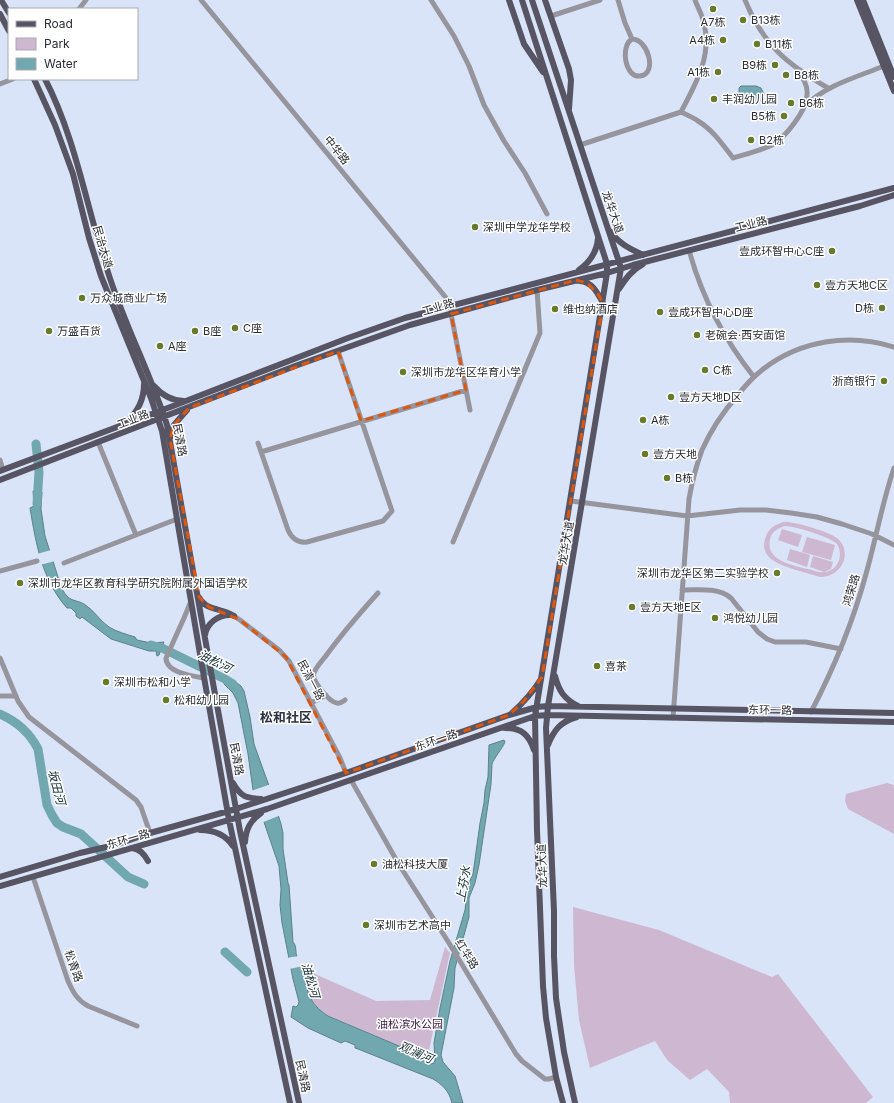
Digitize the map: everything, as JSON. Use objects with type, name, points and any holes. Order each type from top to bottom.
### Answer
[{"type":"main road","points":[[1,0],[8,11]]},
{"type":"main road","points":[[509,0],[524,44],[548,79]]},
{"type":"main road","name":"龙华大道","points":[[522,0],[607,264],[608,273],[535,716],[537,830],[543,986],[546,1018],[556,1077],[563,1103]]},
{"type":"main road","name":"龙华大道","points":[[532,0],[621,268],[548,706],[546,728],[554,911],[556,998],[564,1052],[575,1103]]},
{"type":"main road","points":[[546,0],[569,69],[571,96],[569,112]]},
{"type":"main road","points":[[857,0],[894,91]]},
{"type":"main road","points":[[863,0],[893,69],[894,77]]},
{"type":"main road","points":[[0,14],[8,29]]},
{"type":"main road","name":"民治大道","points":[[34,80],[55,125],[73,174],[89,238],[101,276],[143,381],[162,418]]},
{"type":"main road","name":"民治大道","points":[[45,80],[74,153],[112,286],[150,380],[159,411]]},
{"type":"main road","name":"工业路","points":[[2,470],[377,328],[452,305],[894,188]]},
{"type":"main road","name":"工业路","points":[[0,480],[295,366],[410,325],[537,290],[608,273],[621,268],[860,206],[894,195]]},
{"type":"main road","points":[[606,226],[624,245],[643,255]]},
{"type":"main road","points":[[574,272],[585,265],[591,258],[597,246],[598,236]]},
{"type":"main road","points":[[618,292],[628,275],[638,267],[655,259]]},
{"type":"main road","points":[[576,280],[583,281],[592,286],[603,303]]},
{"type":"main road","points":[[150,380],[156,388],[167,397],[179,401],[186,401]]},
{"type":"main road","points":[[121,425],[129,420],[139,406],[144,391],[143,381]]},
{"type":"main road","points":[[170,439],[174,425],[189,408]]},
{"type":"main road","name":"民清路","points":[[162,418],[170,439],[236,809],[299,1103]]},
{"type":"main road","name":"民清路","points":[[162,418],[162,431],[229,820],[290,1103]]},
{"type":"main road","points":[[197,594],[205,605],[234,616]]},
{"type":"main road","points":[[205,634],[207,628],[216,619],[225,615],[234,616]]},
{"type":"main road","points":[[554,672],[556,682],[562,693],[566,698],[581,707]]},
{"type":"main road","points":[[509,715],[524,701],[542,677]]},
{"type":"main road","name":"东环一路","points":[[0,876],[80,853],[115,845],[228,812],[253,801],[265,800],[509,715],[537,707],[894,713]]},
{"type":"main road","name":"东环一路","points":[[0,886],[192,830],[257,814],[280,804],[499,729],[509,727],[535,716],[547,714],[894,722]]},
{"type":"main road","points":[[547,747],[560,724],[581,715]]},
{"type":"main road","points":[[509,727],[519,730],[527,736],[536,755]]},
{"type":"main road","points":[[231,780],[240,794],[253,801]]},
{"type":"main road","points":[[244,847],[247,830],[257,814]]},
{"type":"main road","points":[[192,830],[208,830],[219,833],[229,840],[235,850]]},
{"type":"main road","points":[[132,848],[142,853],[148,861]]},
{"type":"street","points":[[80,8],[86,0]]},
{"type":"street","name":"中华路","points":[[201,0],[452,305]]},
{"type":"street","points":[[431,0],[454,36],[469,66],[484,105],[525,173],[547,214]]},
{"type":"street","points":[[551,16],[600,0]]},
{"type":"street","points":[[618,0],[632,39]]},
{"type":"street","points":[[681,112],[701,71],[706,51],[705,30],[702,16],[695,0]]},
{"type":"street","points":[[745,0],[756,24],[781,56],[797,70],[828,88]]},
{"type":"street","points":[[632,39],[641,42],[649,56],[650,64],[648,72],[642,76],[635,75],[626,62],[625,54],[628,42],[632,39]]},
{"type":"street","points":[[580,145],[681,112],[699,121],[706,127],[733,158],[778,141],[789,129],[804,107],[828,88],[884,66]]},
{"type":"street","points":[[797,70],[807,87],[804,107]]},
{"type":"street","points":[[0,84],[10,80]]},
{"type":"street","points":[[689,250],[700,284],[714,317],[732,348],[754,377]]},
{"type":"street","points":[[453,542],[540,333],[537,290]]},
{"type":"street","points":[[452,305],[451,314],[470,410]]},
{"type":"street","points":[[673,718],[687,516],[691,488],[696,466],[718,420],[728,406],[754,377],[775,361],[789,353],[804,347],[835,340],[866,340],[894,346]]},
{"type":"street","points":[[258,443],[288,530],[291,536],[296,540],[307,542],[383,520],[392,511],[338,351]]},
{"type":"street","points":[[261,452],[466,390]]},
{"type":"street","points":[[98,442],[136,535]]},
{"type":"street","points":[[0,460],[2,470]]},
{"type":"street","name":"鸿荣路","points":[[811,712],[841,649],[861,593],[894,468]]},
{"type":"street","points":[[571,501],[687,516],[740,510],[779,511],[817,517],[842,524],[876,536],[894,545]]},
{"type":"street","points":[[64,563],[177,519]]},
{"type":"street","points":[[0,571],[37,560]]},
{"type":"street","points":[[682,590],[718,591],[727,595],[758,632],[767,639],[775,642],[806,642],[841,649]]},
{"type":"street","points":[[345,700],[341,703],[336,703],[326,695],[316,682],[314,672],[333,646],[378,594]]},
{"type":"street","points":[[191,601],[166,658],[167,664],[177,671],[204,678]]},
{"type":"street","name":"民清一路","points":[[234,616],[282,653],[291,665],[340,758],[346,773]]},
{"type":"street","points":[[0,658],[16,696],[29,717],[136,800],[141,807],[150,834]]},
{"type":"street","points":[[311,703],[326,695]]},
{"type":"street","points":[[0,696],[16,696]]},
{"type":"street","name":"红华路","points":[[351,780],[398,863],[461,962],[518,1057],[545,1079],[556,1077]]},
{"type":"street","name":"松青路","points":[[33,877],[68,982],[76,997],[88,1006],[137,1026]]},
{"type":"highlighted area","points":[[576,280],[587,283],[598,294],[603,303],[542,677],[524,701],[509,715],[346,773],[286,657],[240,620],[209,607],[199,597],[170,439],[174,425],[189,408],[338,351],[361,421],[466,390],[451,314]]},
{"type":"green space","points":[[784,522],[820,530],[837,538],[842,544],[845,557],[839,569],[827,576],[820,577],[784,566],[772,560],[765,550],[764,544],[766,536],[767,533],[776,525]],"holes":[[[790,526],[828,538],[837,544],[840,557],[836,566],[829,571],[820,572],[791,565],[777,558],[772,553],[770,547],[771,537],[777,529]]]},
{"type":"green space","points":[[782,529],[802,535],[798,547],[778,540]]},
{"type":"green space","points":[[807,537],[835,545],[831,560],[802,552]]},
{"type":"green space","points":[[790,549],[810,555],[807,567],[787,560]]},
{"type":"green space","points":[[813,556],[833,562],[831,569],[824,572],[810,567]]},
{"type":"green space","points":[[887,783],[894,785],[894,834],[848,809],[845,801],[846,794]]},
{"type":"green space","points":[[573,907],[659,930],[772,977],[778,974],[873,1097],[866,1103],[730,1103],[729,1092],[707,1069],[690,1080],[667,1060],[655,1041],[590,1068],[579,1020],[574,966]]},
{"type":"green space","name":"油松滨水公园","points":[[445,947],[450,953],[428,1055],[415,1056],[406,1049],[327,1015],[312,1000],[307,988],[302,967],[310,967],[315,971],[315,974],[376,1001],[430,1000]]},
{"type":"water","points":[[741,86],[756,86],[761,88],[764,94],[763,99],[757,103],[750,101],[739,94],[739,88]]},
{"type":"water","points":[[33,491],[42,492],[41,509],[45,536],[60,584],[65,594],[73,600],[88,606],[106,625],[112,629],[135,637],[137,640],[151,643],[164,642],[159,655],[157,656],[156,651],[149,651],[111,639],[82,617],[80,619],[76,616],[76,613],[71,608],[67,608],[58,597],[41,561],[30,508],[34,506]]},
{"type":"water","points":[[223,675],[241,686],[244,691],[254,744],[281,824],[283,833],[283,849],[289,885],[293,942],[295,945],[297,958],[302,968],[307,990],[312,1001],[328,1016],[406,1049],[415,1056],[431,1064],[434,1063],[435,1060],[434,1043],[450,961],[465,910],[468,885],[473,874],[488,777],[489,745],[504,740],[504,745],[492,764],[491,784],[479,865],[475,883],[469,898],[469,917],[455,968],[454,988],[441,1055],[443,1062],[455,1076],[463,1103],[452,1103],[445,1089],[433,1079],[355,1048],[355,1045],[345,1041],[341,1043],[308,1028],[291,1017],[293,1006],[296,1007],[299,1002],[282,923],[279,866],[253,790],[238,703],[233,693],[224,684]]},
{"type":"pier","points":[[51,550],[55,561],[40,565],[37,554]]},
{"type":"pier","points":[[271,784],[281,815],[261,823],[251,791]]},
{"type":"pier","points":[[299,956],[304,966],[289,969],[286,958]]},
{"type":"waterway","name":"油松河","points":[[36,444],[39,472],[37,504]]},
{"type":"waterway","name":"油松河","points":[[151,645],[162,648],[233,684]]},
{"type":"waterway","name":"坂田河","points":[[0,714],[12,720],[22,728],[35,743],[38,749],[47,805],[57,823],[81,834],[128,877],[144,884]]},
{"type":"waterway","name":"坂田河","points":[[225,952],[247,972]]},
{"type":"place","name":"A7栋","points":[[713,9]]},
{"type":"place","name":"B13栋","points":[[743,20]]},
{"type":"place","name":"A4栋","points":[[723,40]]},
{"type":"place","name":"B11栋","points":[[757,44]]},
{"type":"place","name":"B9栋","points":[[775,65]]},
{"type":"place","name":"A1栋","points":[[718,72]]},
{"type":"place","name":"B8栋","points":[[786,75]]},
{"type":"place","name":"丰润幼儿园","points":[[714,99]]},
{"type":"place","name":"B6栋","points":[[791,103]]},
{"type":"place","name":"B5栋","points":[[784,116]]},
{"type":"place","name":"B2栋","points":[[751,140]]},
{"type":"place","name":"深圳中学龙华学校","points":[[475,227]]},
{"type":"place","name":"壹成环智中心C座","points":[[832,251]]},
{"type":"place","name":"壹方天地C区","points":[[817,285]]},
{"type":"place","name":"万众城商业广场","points":[[82,298]]},
{"type":"place","name":"D栋","points":[[882,308]]},
{"type":"place","name":"维也纳酒店","points":[[555,309]]},
{"type":"place","name":"壹成环智中心D座","points":[[660,312]]},
{"type":"place","name":"C座","points":[[235,328]]},
{"type":"place","name":"万盛百货","points":[[49,331]]},
{"type":"place","name":"B座","points":[[195,331]]},
{"type":"place","name":"老碗会·西安面馆","points":[[697,335]]},
{"type":"place","name":"A座","points":[[160,346]]},
{"type":"place","name":"C栋","points":[[705,370]]},
{"type":"place","name":"深圳市龙华区华育小学","points":[[403,372]]},
{"type":"place","name":"浙商银行","points":[[884,381]]},
{"type":"place","name":"壹方天地D区","points":[[671,397]]},
{"type":"place","name":"A栋","points":[[643,420]]},
{"type":"place","name":"壹方天地","points":[[645,454]]},
{"type":"place","name":"B栋","points":[[667,478]]},
{"type":"place","name":"深圳市龙华区第二实验学校","points":[[777,573]]},
{"type":"place","name":"深圳市龙华区教育科学研究院附属外国语学校","points":[[20,583]]},
{"type":"place","name":"壹方天地E区","points":[[632,607]]},
{"type":"place","name":"鸿悦幼儿园","points":[[715,618]]},
{"type":"place","name":"喜茶","points":[[597,666]]},
{"type":"place","name":"深圳市松和小学","points":[[106,682]]},
{"type":"place","name":"松和幼儿园","points":[[166,700]]},
{"type":"place","name":"油松科技大厦","points":[[374,864]]},
{"type":"place","name":"深圳市艺术高中","points":[[366,925]]},
{"type":"district","name":"松和社区","points":[[286,717]]},
{"type":"water label","name":"上芬水","points":[[463,884]]},
{"type":"water label","name":"观澜河","points":[[416,1052]]}]
